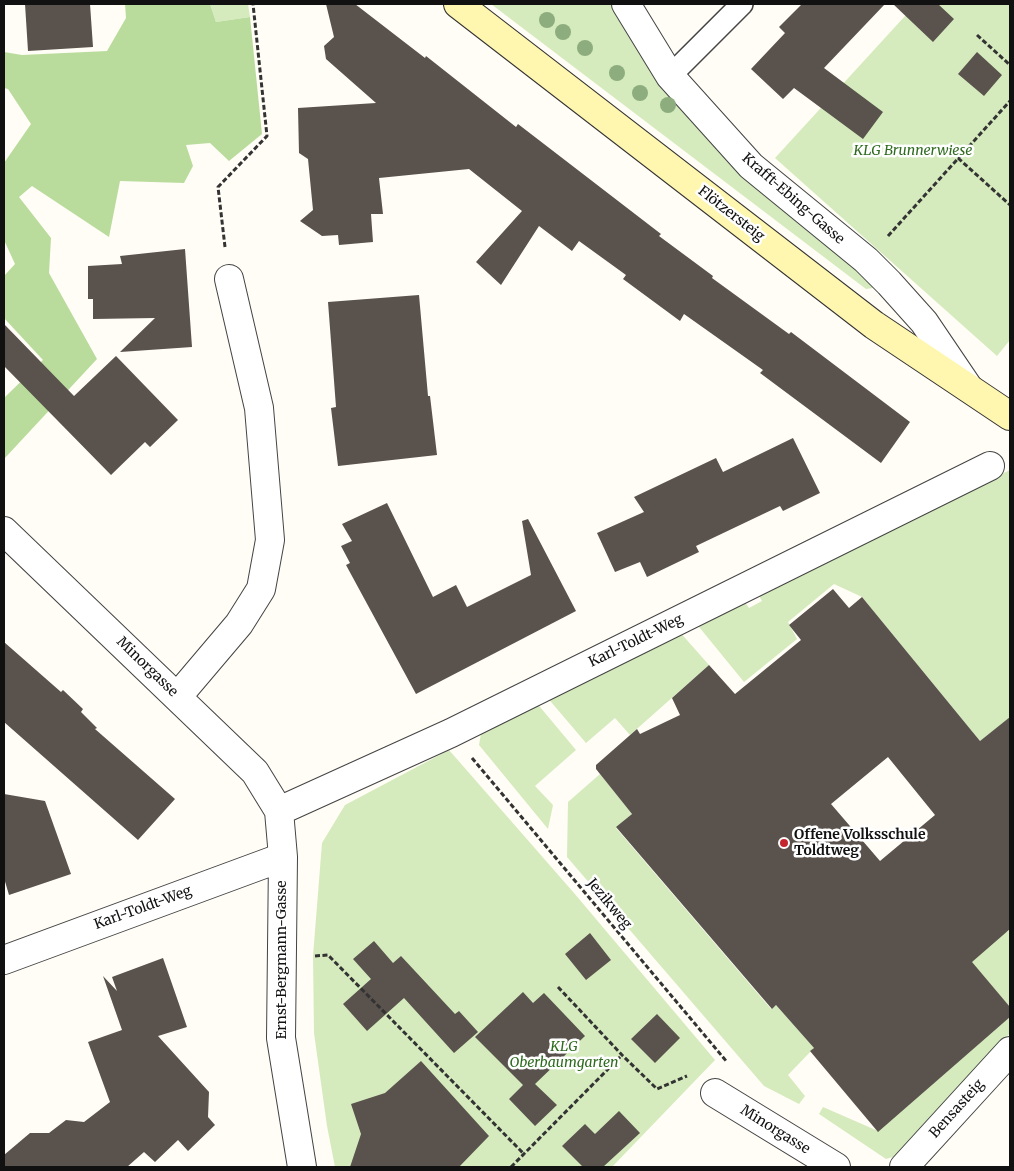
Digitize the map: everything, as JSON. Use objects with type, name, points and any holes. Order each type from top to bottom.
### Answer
[{"type":"street","name":"Flötzersteig","points":[[458,4],[874,325],[1010,416]]},
{"type":"street","name":"Krafft-Ebing-Gasse","points":[[626,4],[670,76],[751,166],[866,260],[924,322],[968,387]]},
{"type":"street","points":[[178,696],[240,624],[261,589],[270,540],[259,408],[229,279]]},
{"type":"street","name":"Karl-Toldt-Weg","points":[[279,811],[451,733],[990,466]]},
{"type":"street","name":"Minorgasse","points":[[4,531],[255,772],[279,811]]},
{"type":"street","name":"Ernst-Bergmann-Gasse","points":[[279,811],[283,856],[281,1038],[302,1167]]},
{"type":"street","name":"Karl-Toldt-Weg","points":[[4,960],[283,856]]},
{"type":"street","name":"Bensasteig","points":[[904,1167],[1010,1051]]},
{"type":"street","name":"Minorgasse","points":[[715,1093],[836,1167]]},
{"type":"lane","points":[[670,76],[742,4]]},
{"type":"path","points":[[229,279],[218,187],[266,136],[253,4]]},
{"type":"path","points":[[977,36],[1010,65]]},
{"type":"path","points":[[866,260],[1010,101]]},
{"type":"path","points":[[958,158],[1010,205]]},
{"type":"path","name":"Jezikweg","points":[[451,733],[730,1065],[715,1093]]},
{"type":"path","points":[[281,950],[313,956],[328,955],[524,1154]]},
{"type":"path","points":[[558,986],[622,1056],[657,1088],[686,1075],[715,1093]]},
{"type":"path","points":[[511,1167],[622,1056]]},
{"type":"green space","points":[[125,4],[210,4],[216,22],[250,17],[262,134],[229,161],[210,143],[186,145],[193,166],[184,183],[120,181],[109,237],[32,186],[19,197],[51,238],[49,273],[97,359],[4,459],[4,398],[43,360],[4,318],[4,276],[15,264],[4,240],[4,163],[31,124],[8,89],[4,88],[4,52],[22,55],[107,51],[126,18]]},
{"type":"green space","points":[[210,4],[248,4],[250,17],[216,22]]},
{"type":"green space","points":[[491,4],[611,4],[632,39],[872,280],[873,288],[866,289]]},
{"type":"green space","name":"KLG Brunnerwiese","points":[[916,4],[1010,4],[1010,340],[997,356],[775,158]]},
{"type":"green space","points":[[1010,470],[1010,728],[1005,722],[980,741],[862,597],[834,584],[788,622],[797,639],[744,682],[695,622],[742,598],[749,608],[762,601],[757,592]]},
{"type":"green space","points":[[678,630],[709,665],[630,735],[615,718],[586,743],[546,696]]},
{"type":"green space","points":[[535,701],[576,750],[535,786],[553,805],[548,829],[479,745],[482,728]]},
{"type":"green space","name":"KLG Oberbaumgarten","points":[[449,750],[574,893],[715,1060],[612,1167],[335,1167],[327,1126],[314,1033],[313,956],[322,843],[345,805]]},
{"type":"green space","points":[[600,774],[632,814],[616,828],[771,1009],[776,1005],[814,1048],[788,1075],[805,1096],[799,1104],[764,1086],[567,857],[568,802]]},
{"type":"green space","points":[[1003,927],[1007,932],[1010,929],[1010,1007],[968,958]]},
{"type":"green space","points":[[1010,1017],[1010,1033],[927,1126],[896,1156],[886,1159],[819,1114],[823,1107],[878,1131]]},
{"type":"building","points":[[25,4],[90,4],[93,47],[28,51]]},
{"type":"building","points":[[326,4],[355,4],[425,58],[426,56],[516,127],[518,124],[661,234],[659,236],[713,276],[712,278],[789,334],[791,332],[910,422],[881,463],[760,373],[763,370],[684,314],[680,321],[623,279],[626,275],[579,241],[572,251],[539,226],[501,285],[476,262],[522,211],[469,169],[379,178],[383,214],[371,214],[373,242],[339,245],[338,235],[322,236],[300,221],[313,210],[308,159],[299,153],[298,108],[376,103],[326,59],[324,46],[334,37]]},
{"type":"building","points":[[802,4],[885,4],[824,68],[883,112],[863,139],[794,88],[783,99],[751,69],[785,33],[779,27]]},
{"type":"building","points":[[893,4],[938,4],[954,19],[933,42]]},
{"type":"building","points":[[977,52],[1002,75],[984,96],[958,74]]},
{"type":"building","points":[[185,249],[192,347],[120,352],[155,318],[93,319],[93,299],[88,299],[88,266],[122,264],[120,256]]},
{"type":"building","points":[[419,295],[428,396],[430,396],[437,455],[338,466],[331,408],[336,407],[328,302]]},
{"type":"building","points":[[4,324],[74,396],[116,356],[178,420],[150,447],[145,442],[111,475],[4,366]]},
{"type":"building","points":[[793,438],[820,493],[783,511],[780,506],[696,546],[699,552],[647,577],[640,562],[615,572],[597,533],[644,512],[634,497],[716,458],[723,472]]},
{"type":"building","points":[[387,503],[433,597],[456,585],[467,607],[531,575],[522,521],[528,519],[576,611],[416,694],[346,565],[350,563],[341,546],[352,541],[342,524]]},
{"type":"building","points":[[833,589],[849,608],[862,597],[980,741],[1010,717],[1010,929],[972,962],[1010,1007],[1010,1017],[878,1132],[810,1051],[814,1048],[776,1005],[772,1009],[616,827],[632,814],[596,769],[596,765],[637,729],[640,734],[680,715],[672,698],[709,665],[735,694],[801,640],[789,625]],"holes":[[[888,757],[935,815],[880,861],[831,804]]]},
{"type":"building","points":[[4,642],[61,692],[63,690],[83,709],[81,712],[97,728],[95,729],[175,799],[138,840],[4,722]]},
{"type":"building","points":[[4,794],[45,801],[71,874],[9,895],[4,878]]},
{"type":"building","points":[[590,933],[611,960],[586,980],[565,954]]},
{"type":"building","points":[[374,941],[393,963],[401,956],[455,1014],[459,1011],[478,1032],[454,1053],[404,998],[367,1031],[343,1004],[371,979],[353,959]]},
{"type":"building","points":[[163,958],[187,1027],[158,1036],[209,1092],[208,1117],[215,1125],[188,1151],[178,1140],[155,1162],[144,1152],[127,1167],[4,1167],[4,1155],[30,1133],[49,1133],[66,1120],[84,1122],[110,1102],[88,1042],[122,1030],[103,976],[117,991],[112,977]]},
{"type":"building","points":[[523,992],[533,1003],[544,993],[585,1036],[535,1084],[557,1105],[535,1126],[509,1099],[523,1085],[475,1037]]},
{"type":"building","points":[[657,1014],[680,1038],[655,1063],[631,1039]]},
{"type":"building","points":[[421,1061],[489,1136],[459,1167],[350,1167],[361,1134],[351,1104],[385,1093]]},
{"type":"building","points":[[619,1111],[640,1133],[603,1167],[583,1167],[562,1146],[585,1124],[595,1134]]},
{"type":"place","name":"Offene Volksschule Toldtweg","points":[[784,843]]}]
